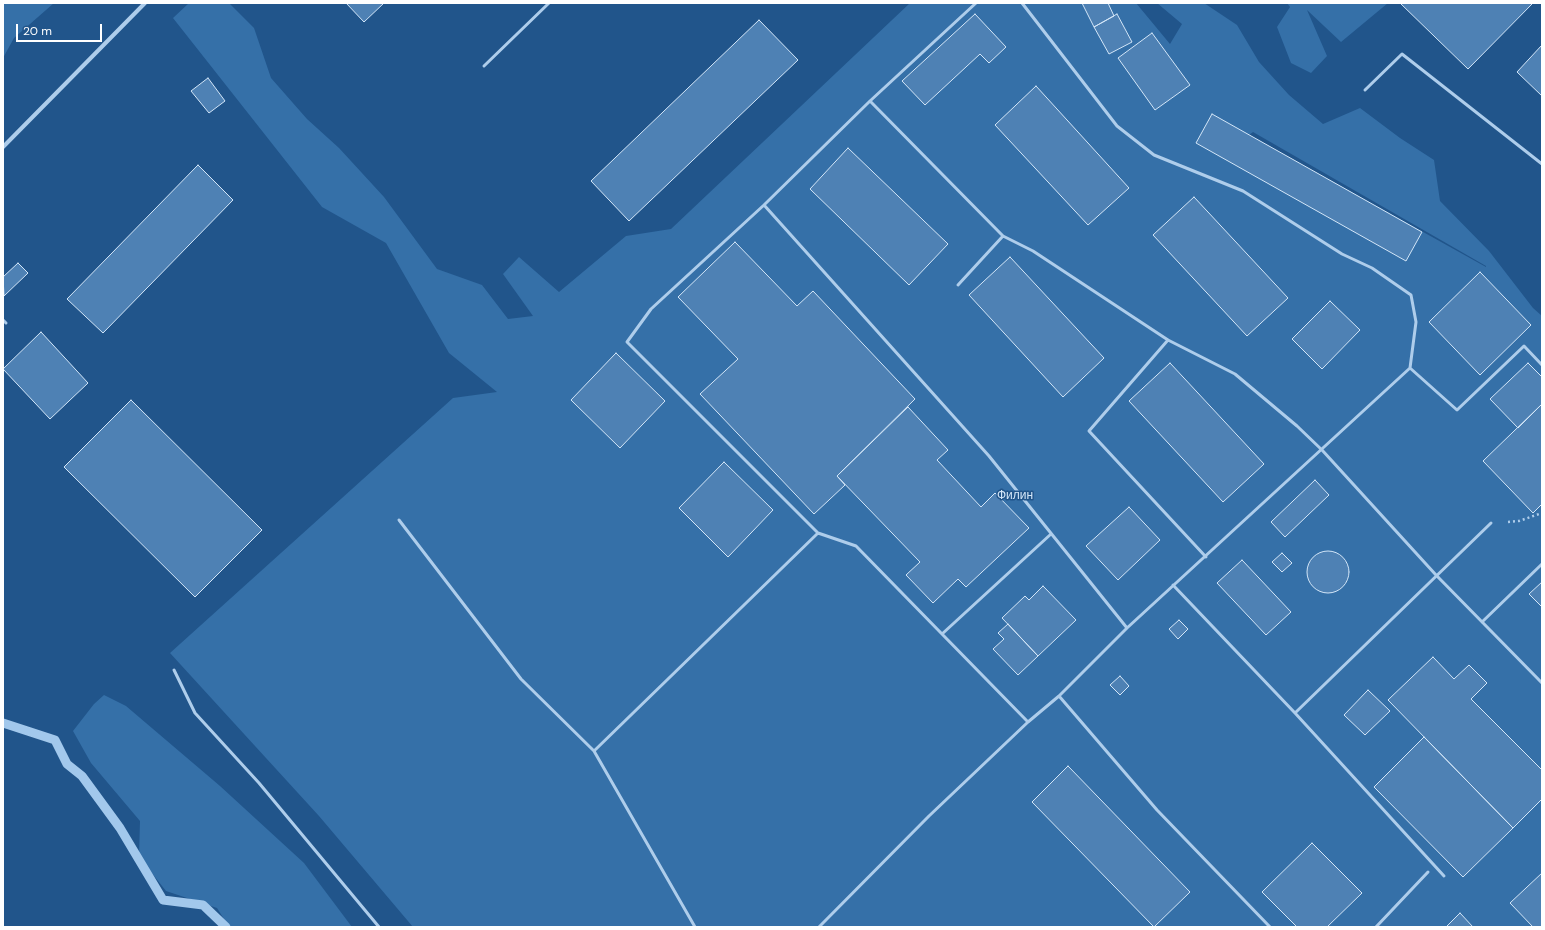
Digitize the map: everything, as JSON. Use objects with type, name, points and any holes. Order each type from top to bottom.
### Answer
[{"type":"street","points":[[3,147],[145,3]]},
{"type":"lane","points":[[484,66],[549,3]]},
{"type":"lane","points":[[976,3],[870,101],[764,205],[651,309],[627,342],[818,534],[856,546],[1028,722]]},
{"type":"lane","points":[[819,927],[929,816],[1028,722],[1059,696],[1127,628],[1410,368],[1416,322],[1411,296],[1372,268],[1342,254],[1243,191],[1154,155],[1117,126],[1022,3]]},
{"type":"lane","points":[[1365,90],[1402,54],[1542,164]]},
{"type":"lane","points":[[870,101],[1003,236],[1033,251],[1168,340],[1235,374],[1297,426],[1322,450],[1436,575],[1542,683]]},
{"type":"lane","points":[[764,205],[989,456],[1127,628]]},
{"type":"lane","points":[[958,285],[1003,236]]},
{"type":"lane","points":[[1168,340],[1088,431],[1206,557]]},
{"type":"lane","points":[[1410,368],[1457,410],[1524,346],[1542,365]]},
{"type":"lane","points":[[399,520],[522,679],[594,750],[695,927]]},
{"type":"lane","points":[[1295,713],[1491,523]]},
{"type":"lane","points":[[594,750],[818,534]]},
{"type":"lane","points":[[942,634],[1051,534]]},
{"type":"lane","points":[[1482,622],[1542,564]]},
{"type":"lane","points":[[1173,585],[1295,713],[1444,876]]},
{"type":"lane","points":[[174,670],[195,713],[259,783],[379,927]]},
{"type":"lane","points":[[1059,696],[1157,810],[1270,927]]},
{"type":"lane","points":[[1376,927],[1428,872]]},
{"type":"path","points":[[1491,523],[1519,521],[1542,513]]},
{"type":"green space","points":[[3,3],[54,3],[14,38],[3,58]]},
{"type":"green space","name":"Филин","points":[[189,3],[229,3],[254,28],[271,78],[307,119],[339,148],[384,197],[437,269],[482,285],[508,319],[533,316],[503,274],[519,257],[559,292],[626,236],[671,229],[910,3],[1136,3],[1170,44],[1182,24],[1157,3],[1204,3],[1237,25],[1259,62],[1289,95],[1323,124],[1360,108],[1400,138],[1434,160],[1440,201],[1489,251],[1533,308],[1542,316],[1542,927],[413,927],[319,816],[170,653],[453,398],[497,392],[449,353],[386,243],[322,207],[173,18]],"holes":[[[1253,132],[1486,267],[1249,135]]]},
{"type":"green space","points":[[1287,3],[1388,3],[1341,42],[1307,10],[1327,56],[1311,73],[1291,63],[1277,27],[1290,7]]},
{"type":"green space","points":[[104,695],[126,706],[220,786],[304,863],[352,927],[229,927],[217,908],[166,891],[139,857],[140,821],[91,763],[73,731],[94,704]]},
{"type":"building","points":[[346,3],[384,3],[364,22]]},
{"type":"building","points":[[1082,3],[1108,3],[1114,16],[1094,27]]},
{"type":"building","points":[[1400,3],[1533,3],[1468,69]]},
{"type":"building","points":[[975,14],[1006,47],[989,63],[980,54],[925,105],[902,81]]},
{"type":"building","points":[[1117,14],[1132,42],[1109,54],[1094,27]]},
{"type":"building","points":[[759,20],[798,60],[629,221],[591,181]]},
{"type":"building","points":[[1152,33],[1190,85],[1155,110],[1118,58]]},
{"type":"building","points":[[1542,45],[1542,96],[1517,72]]},
{"type":"building","points":[[208,78],[225,101],[209,113],[191,91]]},
{"type":"building","points":[[1036,86],[1129,188],[1088,225],[995,125]]},
{"type":"building","points":[[1212,114],[1422,232],[1406,261],[1196,143]]},
{"type":"building","points":[[848,148],[948,244],[909,285],[810,189]]},
{"type":"building","points":[[198,165],[233,200],[103,333],[67,299]]},
{"type":"building","points":[[1194,197],[1288,298],[1247,336],[1153,235]]},
{"type":"building","points":[[735,242],[797,306],[813,291],[915,399],[837,476],[845,485],[814,514],[700,394],[738,359],[678,297]]},
{"type":"building","points":[[1010,257],[1104,358],[1063,397],[969,295]]},
{"type":"building","points":[[18,263],[28,273],[4,296],[3,277]]},
{"type":"building","points":[[1480,272],[1531,325],[1480,375],[1429,322]]},
{"type":"building","points":[[1330,301],[1360,330],[1322,369],[1292,339]]},
{"type":"building","points":[[41,332],[88,383],[50,419],[3,369]]},
{"type":"building","points":[[616,353],[665,401],[620,448],[571,400]]},
{"type":"building","points":[[1170,363],[1264,464],[1223,502],[1129,401]]},
{"type":"building","points":[[1528,363],[1542,377],[1542,404],[1518,428],[1490,399]]},
{"type":"building","points":[[131,400],[262,530],[195,597],[64,467]]},
{"type":"building","points":[[1542,404],[1542,504],[1533,513],[1483,461]]},
{"type":"building","points":[[908,407],[948,450],[937,460],[981,507],[995,493],[1029,528],[966,587],[958,579],[933,603],[906,575],[920,562],[837,476]]},
{"type":"building","points":[[724,462],[773,510],[728,557],[679,508]]},
{"type":"building","points":[[1315,480],[1329,495],[1285,537],[1271,522]]},
{"type":"building","points":[[1129,507],[1160,540],[1118,580],[1086,546]]},
{"type":"building","points":[[1324,551],[1332,551],[1340,554],[1346,560],[1349,572],[1346,584],[1340,590],[1332,593],[1324,593],[1316,590],[1310,584],[1307,576],[1307,568],[1310,560],[1316,554]]},
{"type":"building","points":[[1282,553],[1292,563],[1282,572],[1272,562]]},
{"type":"building","points":[[1242,560],[1291,612],[1266,635],[1217,583]]},
{"type":"building","points":[[1542,582],[1542,607],[1529,594]]},
{"type":"building","points":[[1043,586],[1076,620],[1038,656],[1002,618],[1025,596],[1029,600]]},
{"type":"building","points":[[1179,620],[1188,629],[1178,639],[1169,629]]},
{"type":"building","points":[[1008,624],[1038,656],[1018,675],[993,649],[1004,639],[998,633]]},
{"type":"building","points":[[1433,657],[1454,679],[1469,665],[1487,683],[1471,699],[1542,770],[1542,799],[1513,828],[1388,700]]},
{"type":"building","points":[[1120,676],[1129,686],[1120,695],[1110,685]]},
{"type":"building","points":[[1368,690],[1390,711],[1365,735],[1344,715]]},
{"type":"building","points":[[1424,737],[1513,828],[1463,877],[1374,787]]},
{"type":"building","points":[[1068,766],[1190,892],[1154,927],[1032,802]]},
{"type":"building","points":[[1312,843],[1362,893],[1327,927],[1297,927],[1262,892]]},
{"type":"building","points":[[1542,873],[1542,927],[1533,927],[1510,903]]},
{"type":"building","points":[[1460,913],[1473,927],[1446,927]]},
{"type":"waterway","points":[[3,723],[55,740],[67,764],[82,776],[120,828],[163,900],[203,905],[226,927]]}]
